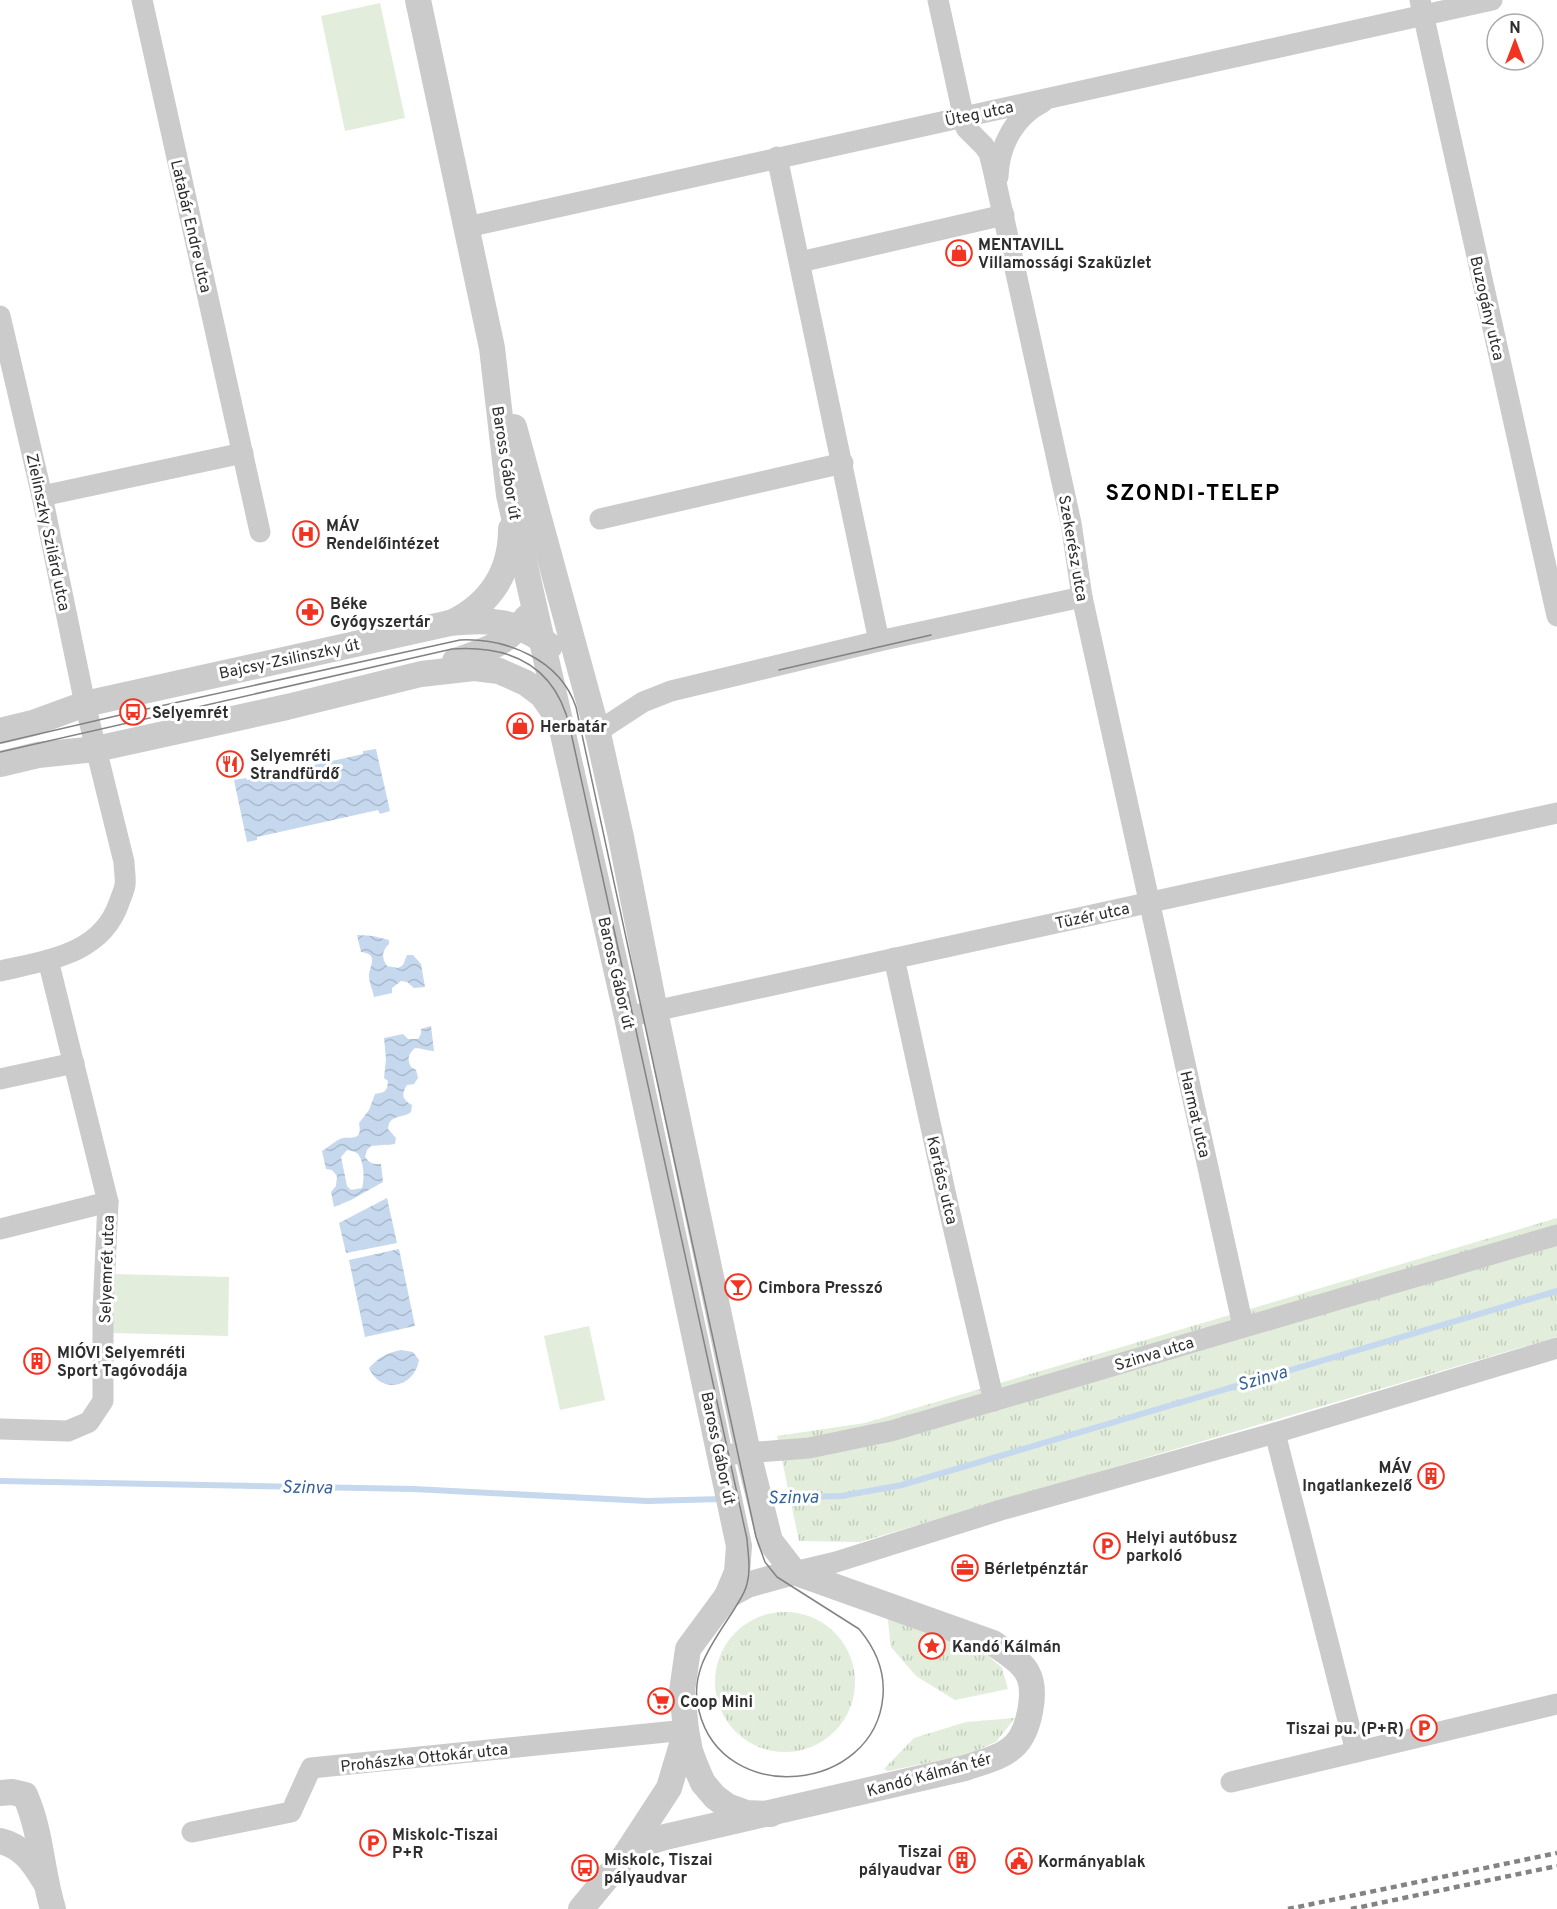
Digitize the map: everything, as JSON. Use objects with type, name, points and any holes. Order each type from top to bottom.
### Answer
[{"type":"street","name":"Latabár Endre utca","points":[[142,0],[260,532]]},
{"type":"street","name":"Baross Gábor út","points":[[418,0],[492,348],[588,696],[621,837],[655,1011],[748,1453],[770,1540],[794,1572]]},
{"type":"street","name":"Szekerész utca","points":[[938,0],[966,128],[988,153],[999,193],[1071,523],[1082,597],[1149,902]]},
{"type":"street","name":"Üteg utca","points":[[467,227],[1060,95],[1422,8],[1492,0]]},
{"type":"street","name":"Buzogány utca","points":[[1422,8],[1557,616]]},
{"type":"street","name":"Szekerész utca","points":[[999,193],[1000,162],[1004,145],[1013,128],[1029,110],[1060,95]]},
{"type":"street","points":[[777,157],[879,641]]},
{"type":"street","points":[[800,262],[1004,215]]},
{"type":"street","name":"Zielinszky Szilárd utca","points":[[0,316],[3,342],[42,496],[85,704],[124,862],[125,886],[115,916],[99,937],[75,951],[0,971]]},
{"type":"street","name":"Baross Gábor út","points":[[492,348],[511,502],[627,1017],[739,1546],[737,1572],[727,1596]]},
{"type":"street","points":[[42,496],[243,453]]},
{"type":"street","points":[[600,519],[843,463]]},
{"type":"street","points":[[450,623],[480,605],[491,594],[501,576],[511,542],[511,502]]},
{"type":"street","points":[[0,764],[38,755],[96,749],[287,707],[421,674],[488,650],[501,643],[520,627],[535,606],[542,593],[549,550]]},
{"type":"street","points":[[597,732],[643,702],[671,691],[879,641],[1082,597]]},
{"type":"street","name":"Bajcsy-Zsilinszky út","points":[[0,730],[33,723],[85,704],[450,623],[489,621],[520,627],[542,639],[565,659],[588,696]]},
{"type":"street","points":[[421,674],[474,668],[499,671],[514,676],[542,695],[563,728]]},
{"type":"street","name":"Tüzér utca","points":[[627,1017],[1557,813]]},
{"type":"street","name":"Harmat utca","points":[[1149,902],[1243,1326]]},
{"type":"street","name":"Kartács utca","points":[[894,958],[994,1401]]},
{"type":"street","name":"Selyemrét utca","points":[[0,1429],[68,1431],[89,1422],[103,1401],[103,1311],[108,1202],[48,960]]},
{"type":"street","points":[[0,1079],[74,1063]]},
{"type":"street","name":"Selyemrét utca","points":[[0,1229],[108,1202]]},
{"type":"street","name":"Szinva utca","points":[[720,1455],[809,1448],[857,1440],[1557,1235]]},
{"type":"street","points":[[771,1814],[746,1813],[728,1806],[715,1797],[703,1783],[690,1750],[682,1691],[688,1649],[727,1596],[747,1585],[844,1559],[1001,1510],[1275,1433],[1557,1348]]},
{"type":"street","points":[[1275,1433],[1356,1752]]},
{"type":"street","name":"Kandó Kálmán tér","points":[[624,1857],[638,1848],[665,1837],[965,1768],[1002,1755],[1016,1744],[1024,1730],[1031,1701],[1028,1673],[1012,1657],[993,1643],[794,1572]]},
{"type":"street","points":[[1231,1782],[1557,1704]]},
{"type":"street","points":[[581,1909],[624,1857],[669,1788],[686,1730]]},
{"type":"street","name":"Prohászka Ottokár utca","points":[[192,1832],[291,1812],[311,1768],[686,1730]]},
{"type":"street","points":[[0,1793],[12,1792],[25,1795],[37,1824],[46,1883],[53,1909]]},
{"type":"street","points":[[0,1841],[26,1854],[46,1883]]},
{"type":"green space","points":[[380,3],[405,118],[345,131],[321,16]]},
{"type":"green space","points":[[1557,1218],[1557,1337],[860,1542],[799,1541],[777,1436],[865,1423]]},
{"type":"green space","points":[[115,1274],[229,1277],[228,1336],[113,1333]]},
{"type":"green space","points":[[589,1326],[605,1400],[560,1410],[544,1336]]},
{"type":"green space","points":[[785,1612],[812,1617],[834,1633],[850,1655],[855,1682],[850,1709],[834,1731],[812,1747],[785,1752],[758,1747],[736,1731],[720,1709],[715,1682],[720,1655],[736,1633],[758,1617]]},
{"type":"green space","points":[[887,1613],[982,1650],[1002,1668],[1008,1689],[955,1700],[916,1676],[891,1647]]},
{"type":"green space","points":[[1015,1718],[996,1742],[966,1755],[888,1771],[884,1769],[914,1738],[966,1722]]},
{"type":"water","points":[[376,749],[390,811],[380,814],[378,810],[257,837],[257,840],[247,842],[234,780],[246,778],[247,780],[363,754],[363,751]]},
{"type":"water","points":[[357,935],[389,940],[383,954],[387,966],[398,968],[403,965],[407,955],[413,955],[421,964],[425,987],[414,988],[407,982],[401,981],[392,988],[392,993],[374,997],[369,976],[372,958],[367,953],[361,952]]},
{"type":"water","points":[[431,1026],[434,1051],[415,1048],[410,1055],[411,1067],[416,1070],[418,1078],[414,1084],[407,1085],[404,1091],[404,1099],[412,1105],[411,1112],[393,1119],[389,1124],[388,1129],[396,1138],[395,1144],[371,1146],[365,1157],[372,1163],[381,1164],[383,1182],[334,1207],[331,1192],[336,1186],[337,1176],[332,1170],[326,1169],[322,1151],[343,1138],[357,1136],[359,1123],[369,1110],[375,1094],[384,1092],[387,1088],[388,1081],[384,1078],[386,1059],[384,1038],[403,1034],[408,1039],[418,1039],[421,1029]],"holes":[[[347,1150],[357,1153],[361,1160],[364,1175],[362,1188],[351,1190],[347,1186],[341,1157]]]},
{"type":"water","points":[[387,1198],[397,1243],[346,1253],[339,1223]]},
{"type":"water","points":[[399,1249],[415,1326],[365,1337],[349,1260]]},
{"type":"water","points":[[401,1350],[413,1352],[419,1360],[411,1377],[397,1385],[389,1385],[374,1377],[369,1368],[376,1361]]},
{"type":"waterway","name":"Szinva","points":[[765,1498],[842,1496],[902,1485],[1557,1291]]},
{"type":"waterway","name":"Szinva","points":[[0,1481],[413,1489],[647,1501],[722,1499]]},
{"type":"tram line","points":[[779,670],[931,635]]},
{"type":"tram line","points":[[0,743],[460,640],[478,640],[513,648],[544,664],[558,676],[576,707],[756,1537],[765,1562],[777,1577],[859,1629],[870,1644],[881,1669],[883,1696],[874,1728],[854,1753],[828,1769],[797,1776],[766,1774],[737,1763],[713,1742],[699,1711],[697,1683],[700,1669],[746,1587],[749,1567],[747,1539],[570,728],[554,689],[542,675],[528,664],[512,656],[494,651],[452,649],[0,752]]},
{"type":"railway","points":[[1288,1909],[1557,1853]]},
{"type":"railway","points":[[1351,1909],[1557,1866]]},
{"type":"place","name":"MENTAVILL Villamossági Szaküzlet","points":[[959,253]]},
{"type":"place","name":"MÁV Rendelőintézet","points":[[306,534]]},
{"type":"place","name":"Béke Gyógyszertár","points":[[310,612]]},
{"type":"place","name":"Selyemrét","points":[[133,712]]},
{"type":"place","name":"Herbatár","points":[[520,726]]},
{"type":"place","name":"Selyemréti Strandfürdő","points":[[230,764]]},
{"type":"place","name":"Cimbora Presszó","points":[[738,1287]]},
{"type":"place","name":"MIÓVI Selyemréti Sport Tagóvodája","points":[[37,1361]]},
{"type":"place","name":"MÁV Ingatlankezelő","points":[[1431,1476]]},
{"type":"place","name":"Helyi autóbusz parkoló","points":[[1107,1546]]},
{"type":"place","name":"Bérletpénztár","points":[[965,1568]]},
{"type":"place","name":"Kandó Kálmán","points":[[932,1646]]},
{"type":"place","name":"Coop Mini","points":[[661,1701]]},
{"type":"place","name":"Tiszai pu. (P+R)","points":[[1424,1728]]},
{"type":"place","name":"Miskolc-Tiszai P+R","points":[[373,1843]]},
{"type":"place","name":"Tiszai pályaudvar","points":[[962,1860]]},
{"type":"place","name":"Kormányablak","points":[[1019,1861]]},
{"type":"place","name":"Miskolc, Tiszai pályaudvar","points":[[585,1868]]},
{"type":"district","name":"SZONDI-TELEP","points":[[1193,492]]}]
